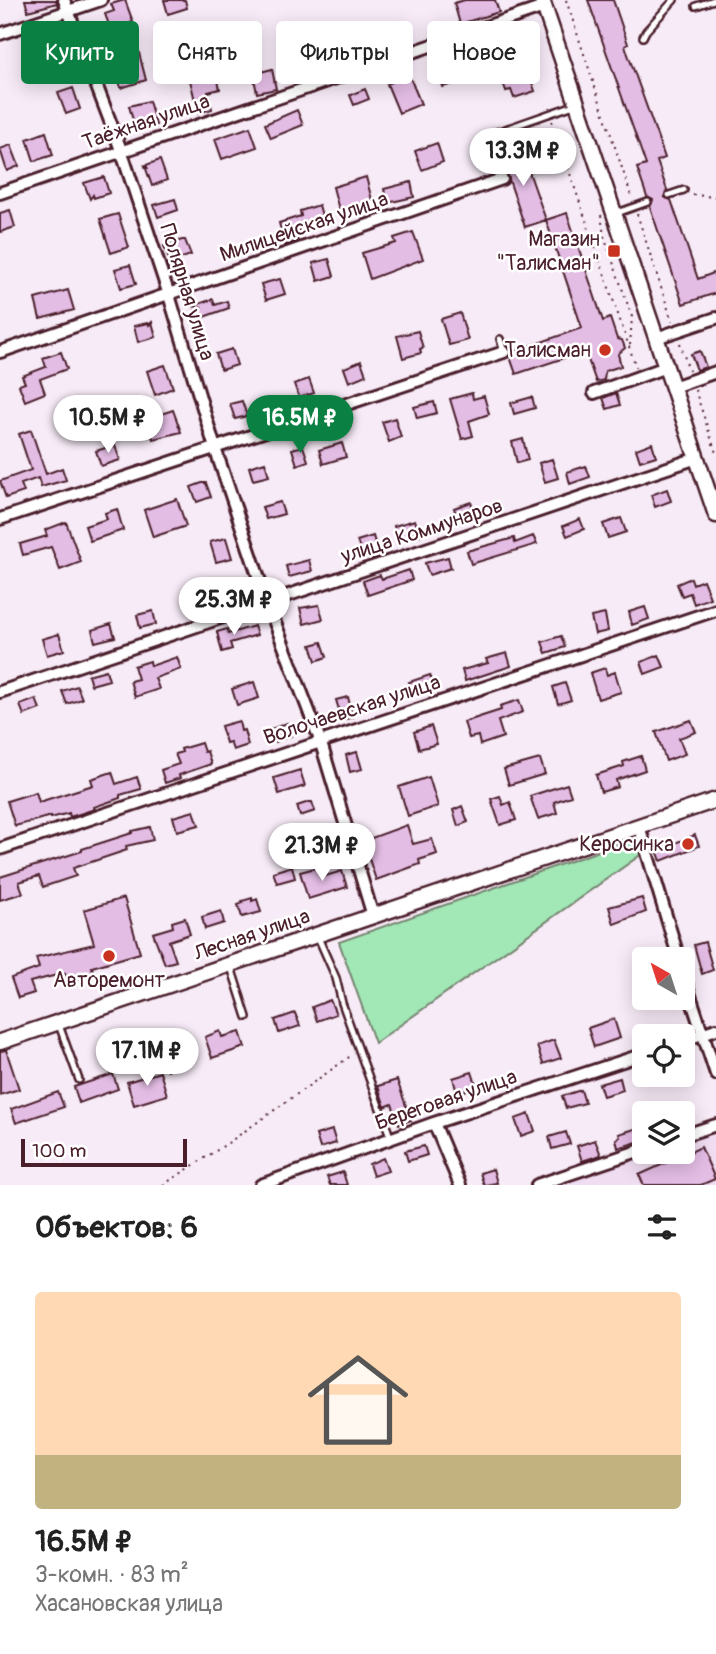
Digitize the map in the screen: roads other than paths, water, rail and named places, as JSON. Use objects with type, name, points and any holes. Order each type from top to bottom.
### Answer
[{"type":"street","name":"Полярная улица","points":[[64,0],[121,150],[169,295],[215,448],[267,602],[320,740],[373,916]]},
{"type":"street","points":[[0,34],[101,0]]},
{"type":"street","points":[[543,3],[716,515]]},
{"type":"street","name":"Таёжная улица","points":[[0,192],[543,3]]},
{"type":"street","name":"Милицейская улица","points":[[0,352],[502,179]]},
{"type":"street","points":[[656,338],[716,317]]},
{"type":"street","points":[[0,519],[504,352]]},
{"type":"street","points":[[594,393],[666,367]]},
{"type":"street","points":[[673,387],[716,372]]},
{"type":"street","name":"улица Коммунаров","points":[[0,692],[697,458]]},
{"type":"street","name":"Волочаевская улица","points":[[0,849],[716,610]]},
{"type":"street","name":"Лесная улица","points":[[0,1042],[716,800]]},
{"type":"street","points":[[639,826],[675,947]]},
{"type":"street","points":[[694,1010],[716,1074]]},
{"type":"street","points":[[695,1036],[716,1029]]},
{"type":"street","name":"Береговая улица","points":[[261,1185],[434,1123],[632,1058]]},
{"type":"street","points":[[434,1123],[460,1185]]},
{"type":"street","points":[[695,1132],[716,1125]]},
{"type":"street","points":[[537,1185],[632,1153]]},
{"type":"lane","points":[[643,37],[674,0]]},
{"type":"lane","points":[[696,6],[714,0]]},
{"type":"lane","points":[[497,131],[577,104]]},
{"type":"lane","points":[[669,195],[685,192]]},
{"type":"lane","points":[[614,214],[648,202]]},
{"type":"lane","points":[[500,339],[504,352]]},
{"type":"lane","points":[[317,934],[391,1139]]},
{"type":"lane","points":[[230,964],[247,1017]]},
{"type":"lane","points":[[58,1022],[79,1080]]},
{"type":"place","name":"Магазин \"Талисман\"","points":[[614,251]]},
{"type":"place","name":"Талисман","points":[[605,350]]},
{"type":"place","name":"Керосинка","points":[[688,844]]},
{"type":"place","name":"Авторемонт","points":[[109,956]]}]
